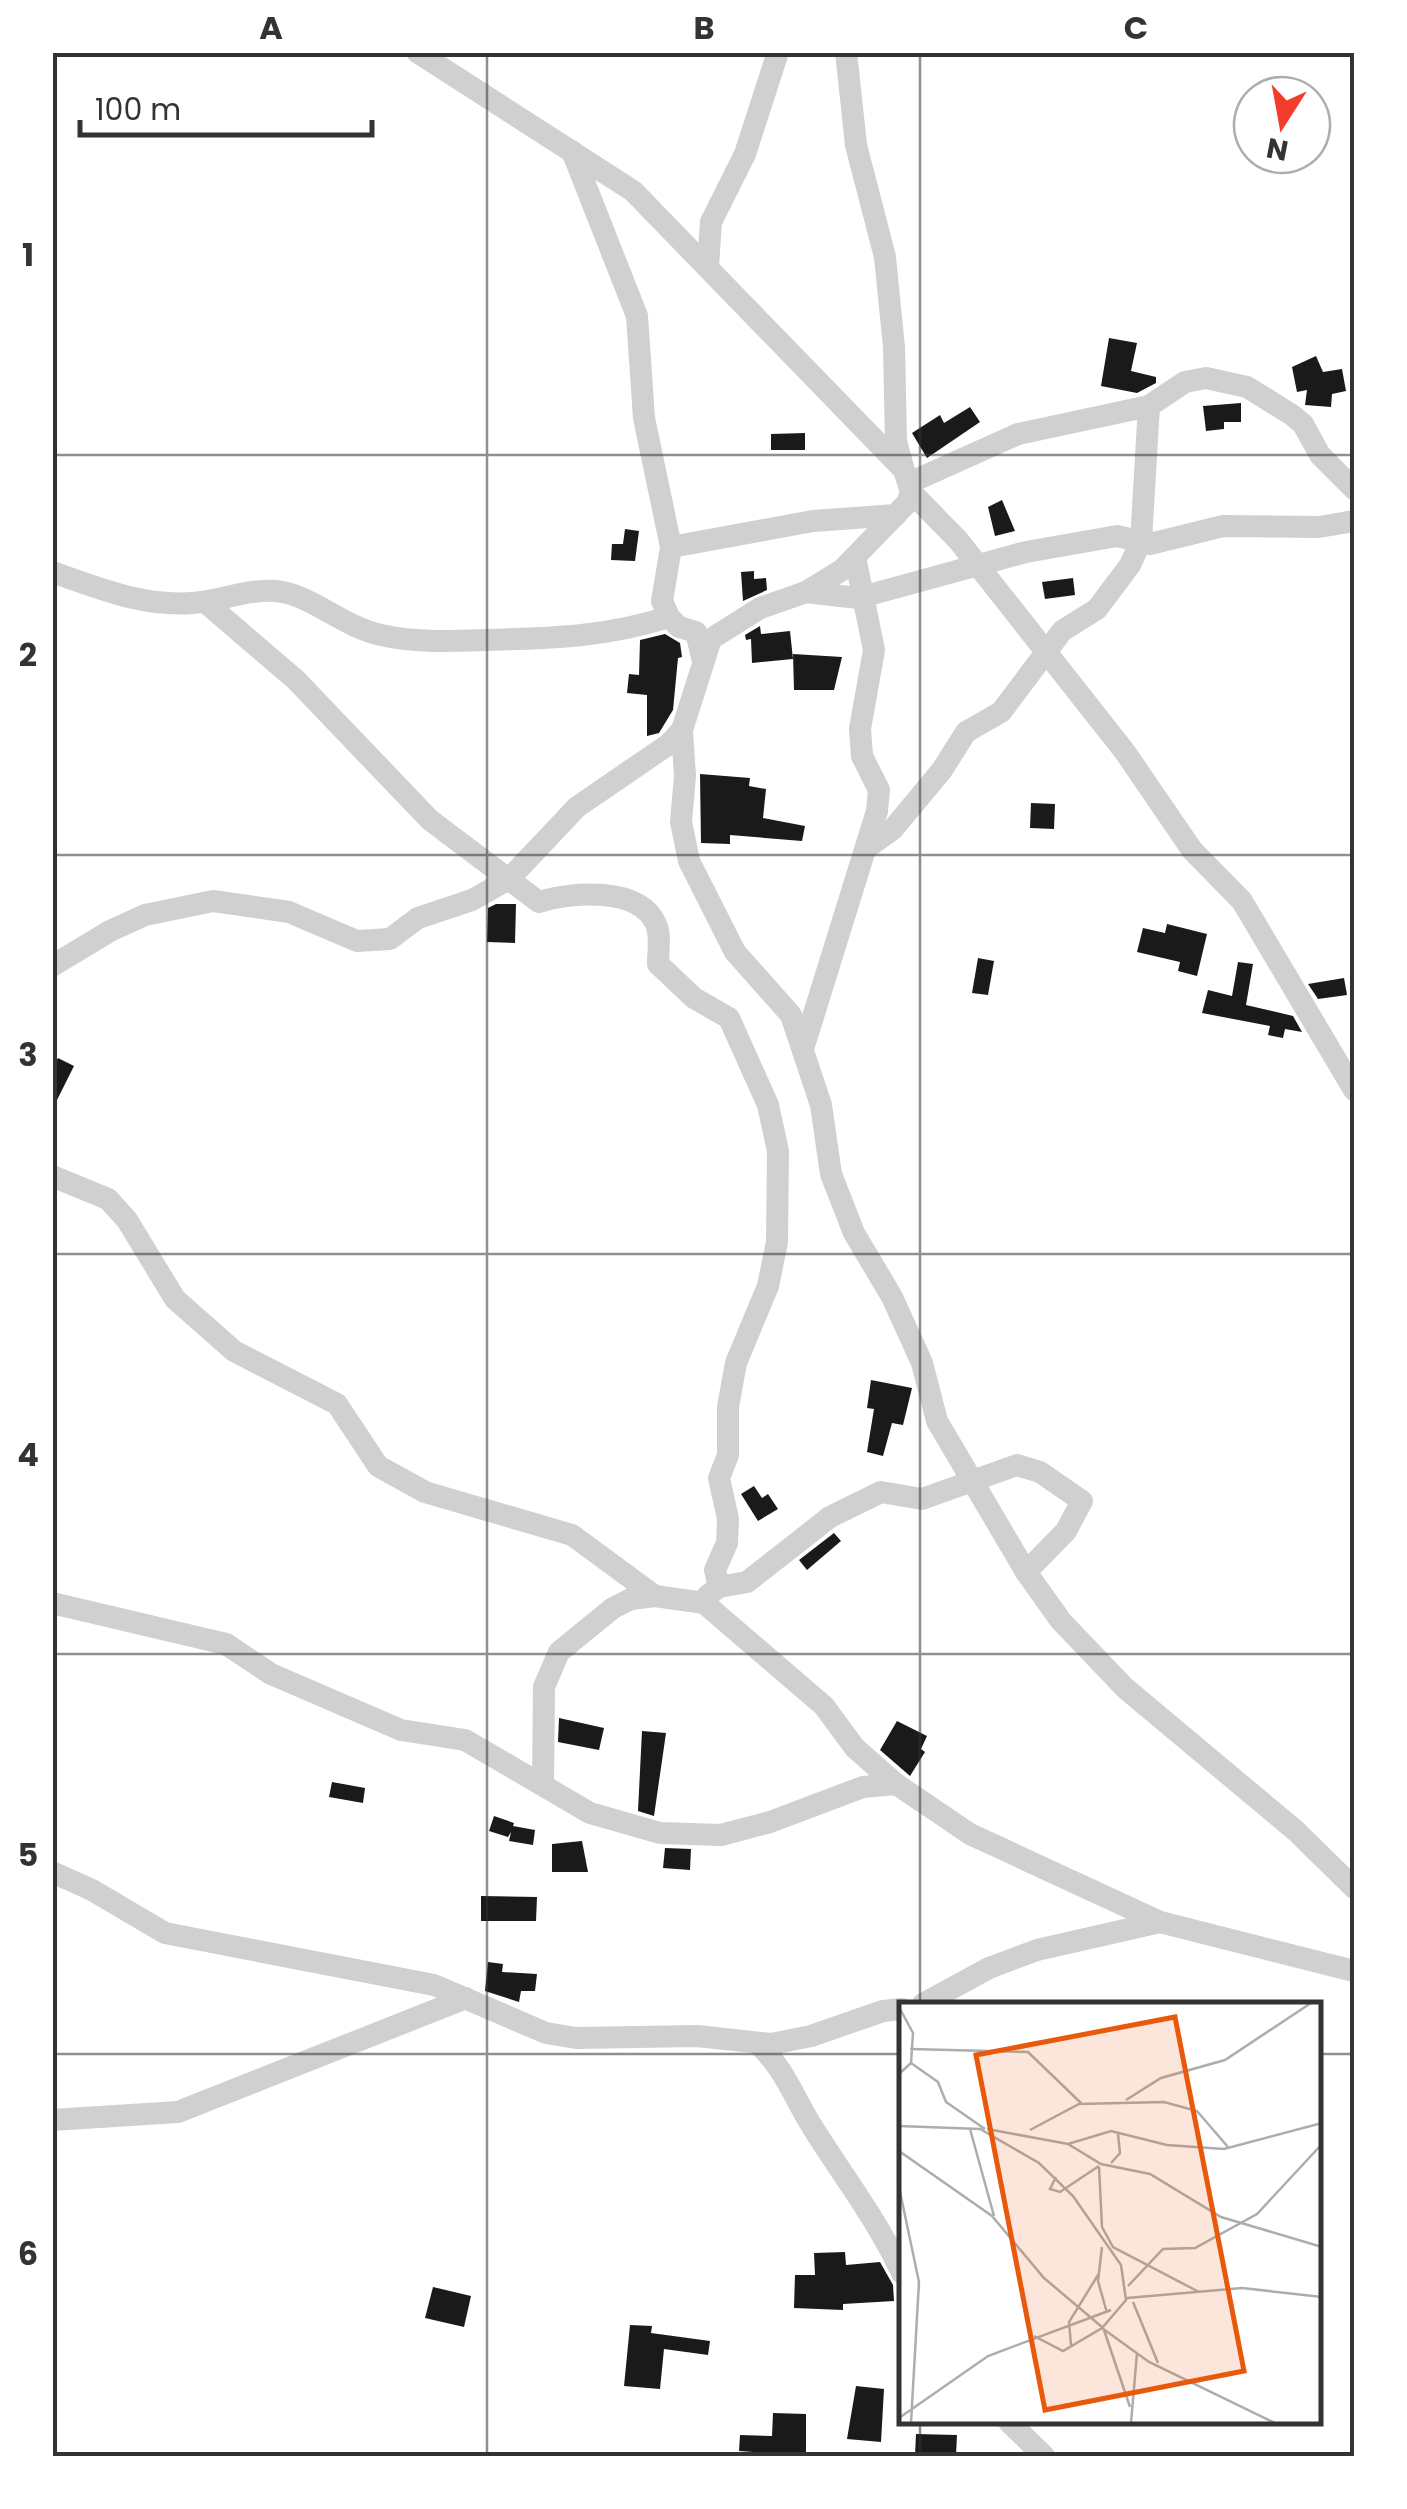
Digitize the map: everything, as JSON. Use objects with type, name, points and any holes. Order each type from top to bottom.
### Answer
[{"type":"street","points":[[416,52],[633,190],[908,482],[1163,802],[1192,850],[1242,900],[1354,1090]]},
{"type":"street","points":[[708,266],[711,222],[738,171],[778,52]]},
{"type":"street","points":[[846,52],[856,145],[884,257],[894,347],[896,441],[908,482],[896,515],[855,557],[806,592],[726,627],[711,639],[682,730],[685,776],[680,822],[689,860],[718,925],[735,952],[791,1015],[821,1104],[840,1201],[922,1363],[937,1421],[1026,1572],[1061,1621],[1125,1688],[1296,1831],[1354,1888]]},
{"type":"street","points":[[572,150],[636,316],[644,418],[671,547],[662,601],[679,627],[696,632],[702,658]]},
{"type":"street","points":[[685,241],[711,222]]},
{"type":"street","points":[[908,482],[1018,434],[1149,406],[1186,382],[1206,378],[1247,387],[1303,424],[1320,455],[1354,489]]},
{"type":"street","points":[[868,847],[893,829],[942,770],[966,732],[1001,712],[1062,631],[1083,620],[1105,600],[1141,541],[1149,406]]},
{"type":"street","points":[[671,547],[812,521],[896,515]]},
{"type":"street","points":[[806,592],[864,596],[1026,552],[1118,536],[1167,543],[1223,526],[1319,527],[1354,521]]},
{"type":"street","points":[[803,1049],[868,847],[880,790],[862,756],[860,730],[874,650],[855,557]]},
{"type":"street","points":[[52,572],[134,599],[163,604],[205,602],[257,591],[292,594],[353,627],[414,641],[570,639],[669,617]]},
{"type":"street","points":[[205,602],[296,680],[430,820],[538,902],[590,891],[648,911],[658,927],[658,964],[694,998],[729,1018],[768,1105],[779,1173],[776,1242],[768,1286],[736,1364],[728,1455],[720,1478],[728,1520],[726,1543],[715,1570],[711,1595]]},
{"type":"street","points":[[52,966],[110,930],[145,915],[213,902],[289,912],[358,941],[375,943],[390,939],[418,918],[472,900],[510,879],[577,807],[669,744],[682,730]]},
{"type":"street","points":[[52,1176],[108,1200],[127,1220],[175,1300],[234,1351],[337,1404],[378,1466],[425,1492],[572,1536],[656,1596]]},
{"type":"street","points":[[543,1784],[544,1688],[559,1652],[631,1598],[711,1595],[747,1582],[857,1500],[881,1492],[922,1499],[1000,1468],[1028,1466],[1082,1501],[1066,1531],[1026,1572]]},
{"type":"street","points":[[711,1595],[824,1706],[855,1748],[896,1784],[970,1834],[1160,1922],[1354,1971]]},
{"type":"street","points":[[52,1603],[226,1644],[271,1674],[401,1730],[466,1740],[590,1814],[660,1833],[720,1835],[770,1822],[863,1787],[896,1784]]},
{"type":"street","points":[[52,1872],[177,1937],[434,1985],[546,2033],[576,2038],[697,2036],[758,2044],[811,2036],[852,2019],[899,2011]]},
{"type":"street","points":[[927,2002],[989,1968],[1038,1950],[1160,1922]]},
{"type":"street","points":[[52,2120],[178,2112],[466,1998]]},
{"type":"street","points":[[758,2044],[786,2076],[812,2126],[888,2242],[899,2266]]},
{"type":"street","points":[[1012,2424],[1044,2456]]},
{"type":"building","points":[[1109,338],[1137,343],[1131,371],[1156,377],[1156,383],[1137,393],[1101,386]]},
{"type":"building","points":[[1316,356],[1323,372],[1342,369],[1346,391],[1332,394],[1331,407],[1305,405],[1307,390],[1297,392],[1292,367]]},
{"type":"building","points":[[1241,403],[1241,422],[1224,422],[1224,429],[1206,431],[1203,406]]},
{"type":"building","points":[[970,407],[980,422],[927,458],[912,433],[940,415],[944,423]]},
{"type":"building","points":[[805,433],[805,450],[771,450],[771,434]]},
{"type":"building","points":[[1002,500],[1015,531],[995,536],[988,507]]},
{"type":"building","points":[[625,529],[639,531],[635,561],[611,560],[612,544],[623,544]]},
{"type":"building","points":[[754,571],[754,579],[766,578],[767,590],[743,601],[741,572]]},
{"type":"building","points":[[1073,578],[1075,595],[1045,599],[1042,582]]},
{"type":"building","points":[[760,626],[761,634],[790,631],[793,659],[752,663],[751,639],[746,640],[745,635]]},
{"type":"building","points":[[665,634],[680,643],[682,657],[678,658],[673,710],[659,733],[647,736],[647,695],[627,693],[629,674],[639,675],[640,640]]},
{"type":"building","points":[[793,654],[842,657],[834,690],[794,690]]},
{"type":"building","points":[[700,774],[750,778],[749,786],[766,789],[763,818],[805,826],[802,841],[730,835],[730,844],[701,843]]},
{"type":"building","points":[[1031,803],[1055,804],[1054,829],[1030,828]]},
{"type":"building","points":[[516,904],[515,943],[487,942],[488,908]]},
{"type":"building","points":[[1167,924],[1207,934],[1197,976],[1178,971],[1180,962],[1137,952],[1143,928],[1165,933]]},
{"type":"building","points":[[978,958],[994,961],[988,995],[972,993]]},
{"type":"building","points":[[1238,962],[1253,964],[1246,1005],[1293,1016],[1302,1032],[1285,1029],[1283,1038],[1268,1035],[1270,1026],[1202,1013],[1208,990],[1232,996]]},
{"type":"building","points":[[1344,978],[1347,995],[1318,999],[1308,984]]},
{"type":"building","points":[[58,1058],[74,1066],[52,1110],[52,1068]]},
{"type":"building","points":[[871,1380],[912,1388],[903,1425],[892,1423],[883,1456],[867,1452],[874,1409],[867,1408]]},
{"type":"building","points":[[754,1486],[762,1498],[768,1494],[778,1509],[758,1521],[741,1494]]},
{"type":"building","points":[[834,1533],[841,1541],[807,1570],[799,1560]]},
{"type":"building","points":[[559,1718],[604,1728],[599,1750],[558,1742]]},
{"type":"building","points":[[897,1721],[927,1736],[921,1749],[925,1752],[910,1776],[880,1750]]},
{"type":"building","points":[[642,1731],[666,1733],[654,1816],[638,1811]]},
{"type":"building","points":[[332,1782],[365,1788],[363,1803],[329,1797]]},
{"type":"building","points":[[494,1816],[514,1823],[513,1826],[535,1830],[533,1845],[509,1841],[511,1832],[508,1837],[489,1831]]},
{"type":"building","points":[[582,1841],[588,1872],[552,1872],[552,1844]]},
{"type":"building","points":[[665,1848],[691,1849],[690,1870],[663,1868]]},
{"type":"building","points":[[481,1896],[537,1897],[536,1921],[481,1921]]},
{"type":"building","points":[[488,1962],[503,1964],[502,1972],[537,1974],[535,1991],[521,1991],[519,2002],[485,1991]]},
{"type":"building","points":[[845,2252],[846,2265],[880,2262],[893,2285],[894,2301],[843,2304],[843,2310],[794,2308],[795,2275],[815,2275],[814,2253]]},
{"type":"building","points":[[433,2287],[471,2296],[464,2327],[425,2318]]},
{"type":"building","points":[[630,2325],[652,2326],[651,2333],[710,2341],[708,2355],[664,2349],[660,2389],[624,2386]]},
{"type":"building","points":[[856,2386],[884,2389],[881,2442],[847,2439]]},
{"type":"building","points":[[773,2413],[806,2414],[806,2456],[739,2451],[740,2435],[772,2436]]},
{"type":"building","points":[[916,2434],[957,2435],[956,2456],[915,2456]]}]
